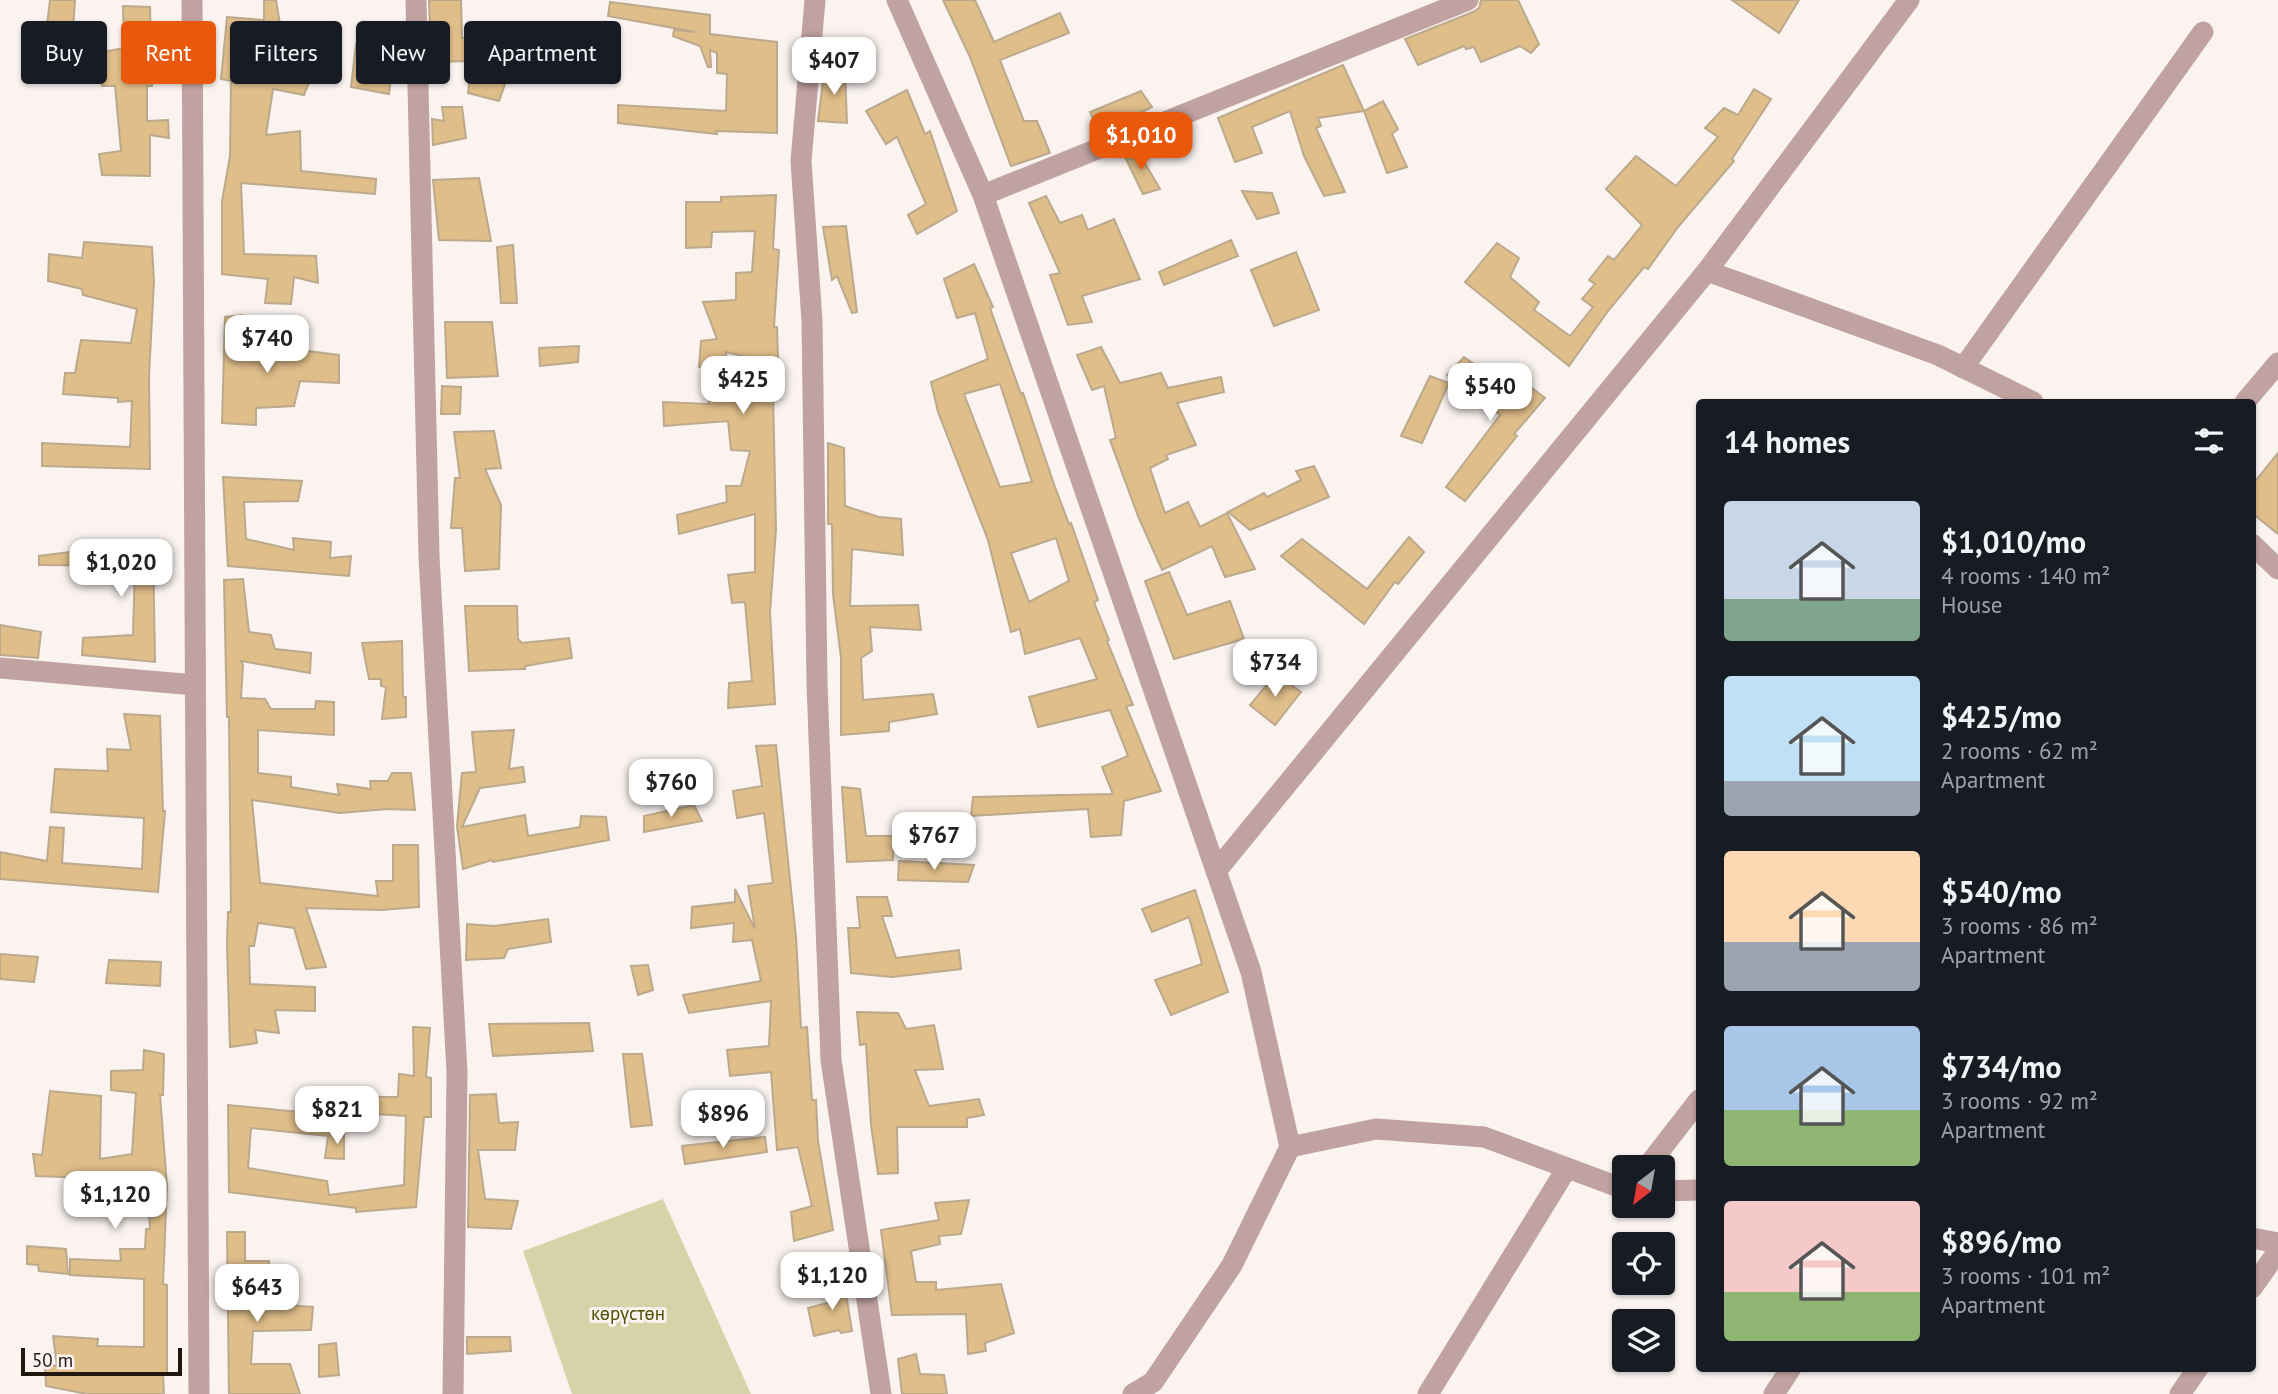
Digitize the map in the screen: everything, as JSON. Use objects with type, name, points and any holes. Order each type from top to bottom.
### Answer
[{"type":"street","points":[[192,0],[199,1394]]},
{"type":"street","points":[[416,0],[429,556],[457,1073],[453,1394]]},
{"type":"street","points":[[815,0],[801,161],[812,321],[817,683],[831,1060],[881,1394]]},
{"type":"street","points":[[897,0],[983,195],[1251,972],[1290,1147],[1232,1265],[1153,1382],[1133,1394]]},
{"type":"street","points":[[983,195],[1468,0]]},
{"type":"street","points":[[1216,871],[1707,271],[1909,0]]},
{"type":"street","points":[[1963,368],[2203,33]]},
{"type":"street","points":[[1707,271],[1938,355],[2027,399]]},
{"type":"street","points":[[2248,399],[2278,363]]},
{"type":"street","points":[[2256,548],[2278,569]]},
{"type":"street","points":[[0,668],[195,685]]},
{"type":"street","points":[[1656,1155],[1696,1104]]},
{"type":"street","points":[[1290,1147],[1376,1129],[1484,1138],[1612,1185]]},
{"type":"street","points":[[1428,1394],[1567,1168]]},
{"type":"street","points":[[1675,1191],[1696,1191]]},
{"type":"street","points":[[2256,1239],[2278,1243]]},
{"type":"street","points":[[2256,1282],[2278,1251]]},
{"type":"street","points":[[1774,1394],[1788,1372]]},
{"type":"street","points":[[2180,1394],[2195,1372]]},
{"type":"green space","name":"көрүстөн","points":[[663,1199],[751,1394],[572,1394],[523,1251]]},
{"type":"building","points":[[50,0],[75,0],[74,21],[47,21]]},
{"type":"building","points":[[264,0],[276,0],[280,21],[230,21],[230,81],[221,79],[227,17],[264,20]]},
{"type":"building","points":[[429,0],[461,0],[464,61],[450,62],[450,21],[430,21]]},
{"type":"building","points":[[943,0],[975,0],[994,42],[1060,13],[1069,33],[1000,60],[1024,121],[1037,121],[1050,153],[1011,166],[970,57]]},
{"type":"building","points":[[1481,0],[1518,0],[1539,44],[1531,53],[1520,46],[1481,62],[1474,47],[1466,49],[1464,46],[1418,65],[1405,39],[1473,12],[1479,8]]},
{"type":"building","points":[[1732,0],[1799,0],[1779,33]]},
{"type":"building","points":[[610,2],[710,15],[710,34],[777,42],[777,133],[716,131],[717,134],[618,123],[618,105],[726,111],[727,74],[717,73],[717,53],[710,50],[711,67],[708,67],[700,46],[673,36],[674,30],[695,32],[608,16]]},
{"type":"building","points":[[123,6],[150,7],[150,21],[123,21]]},
{"type":"building","points":[[356,44],[356,84],[390,84],[389,94],[351,87]]},
{"type":"building","points":[[121,49],[121,84],[152,84],[147,86],[147,121],[168,120],[169,138],[150,135],[150,176],[102,175],[99,154],[121,151],[115,86],[102,86],[107,84],[107,51]]},
{"type":"building","points":[[1343,65],[1364,111],[1318,118],[1321,126],[1316,128],[1345,192],[1324,196],[1304,156],[1290,111],[1252,127],[1262,153],[1235,162],[1218,118]]},
{"type":"building","points":[[825,66],[845,70],[847,123],[818,121]]},
{"type":"building","points":[[231,84],[308,84],[304,95],[273,89],[266,135],[300,131],[301,171],[376,179],[375,194],[241,183],[244,254],[316,256],[318,283],[294,277],[291,304],[265,303],[268,279],[222,274],[222,201],[230,156]]},
{"type":"building","points":[[469,84],[505,84],[499,101],[468,93]]},
{"type":"building","points":[[1754,89],[1771,99],[1732,159],[1734,161],[1678,227],[1648,269],[1644,267],[1608,311],[1569,366],[1465,282],[1497,243],[1519,258],[1510,277],[1539,302],[1534,310],[1570,336],[1593,307],[1582,299],[1595,284],[1589,280],[1608,256],[1614,260],[1642,225],[1606,189],[1636,156],[1676,186],[1718,137],[1705,128],[1724,108],[1738,115]]},
{"type":"building","points":[[907,90],[925,134],[930,131],[957,211],[917,234],[908,215],[926,204],[897,137],[886,144],[866,111]]},
{"type":"building","points":[[1141,91],[1152,107],[1100,132],[1090,112]]},
{"type":"building","points":[[1383,101],[1398,129],[1392,134],[1407,167],[1387,173],[1364,111]]},
{"type":"building","points":[[442,107],[462,107],[466,138],[433,145],[432,119],[444,121]]},
{"type":"building","points":[[1136,148],[1160,189],[1143,194],[1123,153]]},
{"type":"building","points":[[479,178],[491,241],[439,240],[433,180]]},
{"type":"building","points":[[1242,191],[1272,193],[1279,213],[1257,219]]},
{"type":"building","points":[[776,195],[773,249],[779,250],[774,327],[777,327],[779,388],[761,388],[764,361],[726,352],[729,393],[773,393],[776,529],[770,612],[775,704],[728,708],[729,683],[752,681],[745,602],[732,603],[728,575],[755,572],[755,514],[679,534],[677,515],[727,502],[726,486],[741,486],[750,451],[731,450],[728,421],[664,426],[663,402],[709,404],[709,366],[699,367],[701,341],[717,339],[703,302],[736,300],[736,273],[752,272],[755,231],[712,232],[711,247],[686,248],[686,202],[721,202],[721,197]]},
{"type":"building","points":[[1046,196],[1060,223],[1082,215],[1088,230],[1114,219],[1140,279],[1082,296],[1092,322],[1068,325],[1050,275],[1060,273],[1029,203]]},
{"type":"building","points":[[846,226],[857,312],[852,313],[837,276],[832,280],[823,227]]},
{"type":"building","points":[[1231,240],[1238,256],[1164,285],[1159,272]]},
{"type":"building","points":[[84,242],[152,247],[154,281],[149,376],[150,469],[42,466],[42,443],[130,447],[132,401],[118,402],[118,398],[63,394],[65,373],[75,373],[81,340],[131,343],[137,309],[83,295],[82,289],[48,281],[49,254],[82,258]]},
{"type":"building","points":[[513,245],[517,303],[501,303],[497,247]]},
{"type":"building","points":[[1296,252],[1319,310],[1274,326],[1251,270]]},
{"type":"building","points":[[974,264],[993,307],[990,308],[1098,600],[1094,602],[1109,640],[1107,641],[1133,705],[1126,706],[1161,791],[1124,801],[1121,835],[1091,837],[1088,809],[971,816],[973,797],[1113,794],[1102,767],[1128,756],[1110,710],[1038,727],[1029,697],[1097,679],[1080,638],[1025,654],[1020,629],[1011,632],[988,540],[938,412],[931,382],[988,359],[975,313],[957,318],[944,279]],"holes":[[[1000,384],[1032,482],[1000,487],[964,394]],[[1056,538],[1069,581],[1029,602],[1011,553]]]},
{"type":"building","points":[[242,315],[244,349],[275,347],[339,355],[339,383],[300,381],[294,406],[256,408],[256,425],[222,423],[225,317]]},
{"type":"building","points":[[445,322],[492,322],[498,376],[447,378]]},
{"type":"building","points":[[579,346],[578,362],[540,366],[539,348]]},
{"type":"building","points":[[1101,347],[1120,383],[1161,373],[1168,388],[1221,377],[1224,392],[1177,403],[1196,445],[1166,455],[1168,459],[1150,468],[1165,513],[1188,502],[1200,527],[1227,513],[1255,569],[1225,577],[1212,546],[1162,570],[1138,516],[1110,440],[1116,438],[1104,386],[1092,390],[1077,355]]},
{"type":"building","points":[[1464,357],[1519,395],[1528,385],[1545,398],[1514,434],[1517,436],[1465,501],[1446,487],[1500,415],[1447,375]]},
{"type":"building","points":[[1430,376],[1449,383],[1422,443],[1401,436]]},
{"type":"building","points":[[442,386],[461,387],[460,414],[441,414]]},
{"type":"building","points":[[494,431],[501,468],[485,469],[501,505],[499,569],[465,571],[462,528],[451,528],[455,478],[460,478],[454,432]]},
{"type":"building","points":[[828,443],[844,448],[845,506],[879,517],[901,519],[903,555],[852,549],[850,606],[918,605],[921,630],[870,627],[872,651],[861,658],[863,700],[933,694],[937,714],[889,722],[889,731],[841,735],[841,658],[833,594],[832,524],[828,524]]},
{"type":"building","points":[[2278,453],[2278,534],[2256,516],[2256,480]]},
{"type":"building","points":[[1314,466],[1329,497],[1250,530],[1228,512],[1264,493],[1267,497],[1301,480],[1296,471]]},
{"type":"building","points":[[223,477],[302,481],[298,501],[244,502],[246,539],[294,550],[293,538],[331,542],[330,558],[351,556],[349,576],[228,566]]},
{"type":"building","points":[[1409,537],[1424,552],[1398,584],[1395,582],[1364,624],[1281,556],[1302,539],[1367,589]]},
{"type":"building","points":[[109,544],[153,544],[155,662],[82,655],[83,638],[133,635],[135,566],[39,565],[39,556],[110,547]]},
{"type":"building","points":[[1169,572],[1187,615],[1230,601],[1244,639],[1174,659],[1145,581]]},
{"type":"building","points":[[243,579],[249,632],[271,635],[275,649],[311,653],[310,673],[241,661],[241,698],[265,699],[271,709],[315,709],[316,701],[334,702],[334,735],[258,730],[258,773],[291,777],[291,787],[339,795],[337,784],[371,789],[370,781],[388,781],[392,773],[411,773],[415,810],[387,809],[340,813],[252,800],[260,883],[378,896],[376,881],[393,881],[393,845],[418,845],[419,907],[380,910],[306,908],[326,967],[306,969],[294,928],[258,923],[254,946],[249,946],[250,984],[315,987],[315,1011],[275,1010],[279,1033],[255,1030],[257,1043],[230,1047],[227,944],[228,912],[231,912],[229,717],[224,580]]},
{"type":"building","points":[[465,606],[517,606],[518,639],[522,643],[569,638],[572,658],[525,666],[525,669],[469,671]]},
{"type":"building","points":[[0,625],[41,632],[38,658],[0,655]]},
{"type":"building","points":[[402,641],[406,717],[382,719],[386,687],[381,686],[381,679],[369,679],[362,643]]},
{"type":"building","points":[[1276,674],[1301,692],[1275,725],[1250,705]]},
{"type":"building","points":[[124,714],[160,716],[165,811],[158,892],[0,879],[0,852],[47,861],[50,827],[64,828],[62,863],[142,869],[144,818],[51,812],[55,769],[108,771],[107,749],[131,750]]},
{"type":"building","points":[[514,730],[509,769],[523,767],[525,782],[480,788],[462,827],[525,815],[528,836],[580,827],[581,816],[606,817],[609,840],[493,862],[492,860],[463,869],[457,826],[462,773],[476,772],[472,732]]},
{"type":"building","points":[[776,745],[796,937],[801,1028],[807,1027],[812,1100],[816,1100],[818,1141],[833,1230],[794,1241],[791,1212],[812,1206],[798,1147],[777,1150],[771,1072],[730,1076],[727,1050],[769,1046],[771,1001],[689,1013],[683,995],[761,981],[752,940],[733,942],[734,923],[691,928],[692,907],[735,902],[735,889],[755,929],[748,886],[773,883],[764,813],[737,818],[733,791],[762,786],[756,746]]},
{"type":"building","points":[[842,787],[860,789],[866,836],[894,836],[893,860],[847,862]]},
{"type":"building","points":[[694,805],[702,821],[644,832],[644,816]]},
{"type":"building","points":[[899,861],[974,865],[968,882],[898,880]]},
{"type":"building","points":[[1195,890],[1228,992],[1171,1015],[1155,980],[1202,964],[1189,917],[1152,932],[1142,909]]},
{"type":"building","points":[[857,897],[887,897],[892,916],[882,916],[896,958],[959,950],[961,969],[892,977],[851,973],[848,928],[860,928]]},
{"type":"building","points":[[548,919],[551,942],[508,949],[504,958],[466,960],[467,924],[494,926]]},
{"type":"building","points":[[0,954],[38,957],[34,982],[0,979]]},
{"type":"building","points":[[109,960],[161,962],[160,986],[106,983]]},
{"type":"building","points":[[648,965],[653,990],[638,995],[631,966]]},
{"type":"building","points":[[857,1012],[898,1013],[906,1029],[934,1025],[943,1069],[915,1070],[929,1106],[979,1099],[984,1115],[967,1118],[967,1127],[897,1127],[898,1173],[878,1174],[871,1125],[866,1044],[860,1045]]},
{"type":"building","points":[[589,1023],[593,1051],[493,1056],[489,1024]]},
{"type":"building","points":[[413,1027],[430,1028],[426,1077],[431,1078],[431,1117],[424,1117],[416,1207],[356,1212],[356,1208],[229,1192],[228,1105],[310,1113],[315,1097],[398,1097],[399,1074],[414,1076]],"holes":[[[344,1112],[406,1116],[404,1185],[329,1195],[327,1181],[248,1168],[251,1128],[328,1136],[325,1158],[344,1159]]]},
{"type":"building","points":[[144,1050],[164,1054],[163,1095],[160,1095],[167,1186],[163,1284],[167,1285],[167,1374],[163,1374],[164,1394],[87,1394],[46,1386],[45,1364],[57,1366],[53,1336],[98,1339],[97,1346],[144,1347],[144,1279],[70,1275],[70,1259],[121,1261],[120,1249],[145,1249],[146,1229],[150,1229],[147,1180],[36,1176],[33,1154],[42,1155],[50,1091],[101,1096],[100,1159],[132,1154],[136,1093],[111,1090],[111,1071],[143,1070]]},
{"type":"building","points":[[623,1054],[642,1054],[652,1125],[631,1127]]},
{"type":"building","points":[[496,1094],[499,1123],[518,1122],[515,1150],[478,1150],[485,1199],[518,1201],[511,1229],[468,1227],[470,1095]]},
{"type":"building","points":[[765,1137],[767,1152],[685,1164],[682,1146]]},
{"type":"building","points":[[969,1200],[961,1234],[939,1236],[940,1244],[911,1251],[916,1282],[936,1282],[936,1290],[1001,1284],[1014,1333],[985,1343],[986,1351],[968,1354],[966,1314],[892,1315],[881,1230],[939,1220],[935,1203]]},
{"type":"building","points":[[227,1232],[245,1232],[245,1261],[269,1261],[269,1304],[313,1307],[311,1330],[253,1331],[251,1364],[290,1364],[300,1394],[229,1394]]},
{"type":"building","points":[[27,1246],[66,1249],[68,1274],[39,1271],[38,1265],[27,1264]]},
{"type":"building","points":[[844,1282],[852,1331],[841,1333],[839,1330],[814,1336],[808,1308],[831,1302],[826,1284]]},
{"type":"building","points":[[467,1337],[510,1337],[511,1351],[467,1354]]},
{"type":"building","points":[[336,1343],[339,1375],[319,1377],[319,1345]]},
{"type":"building","points":[[916,1354],[920,1374],[944,1375],[947,1394],[902,1394],[898,1359]]}]
